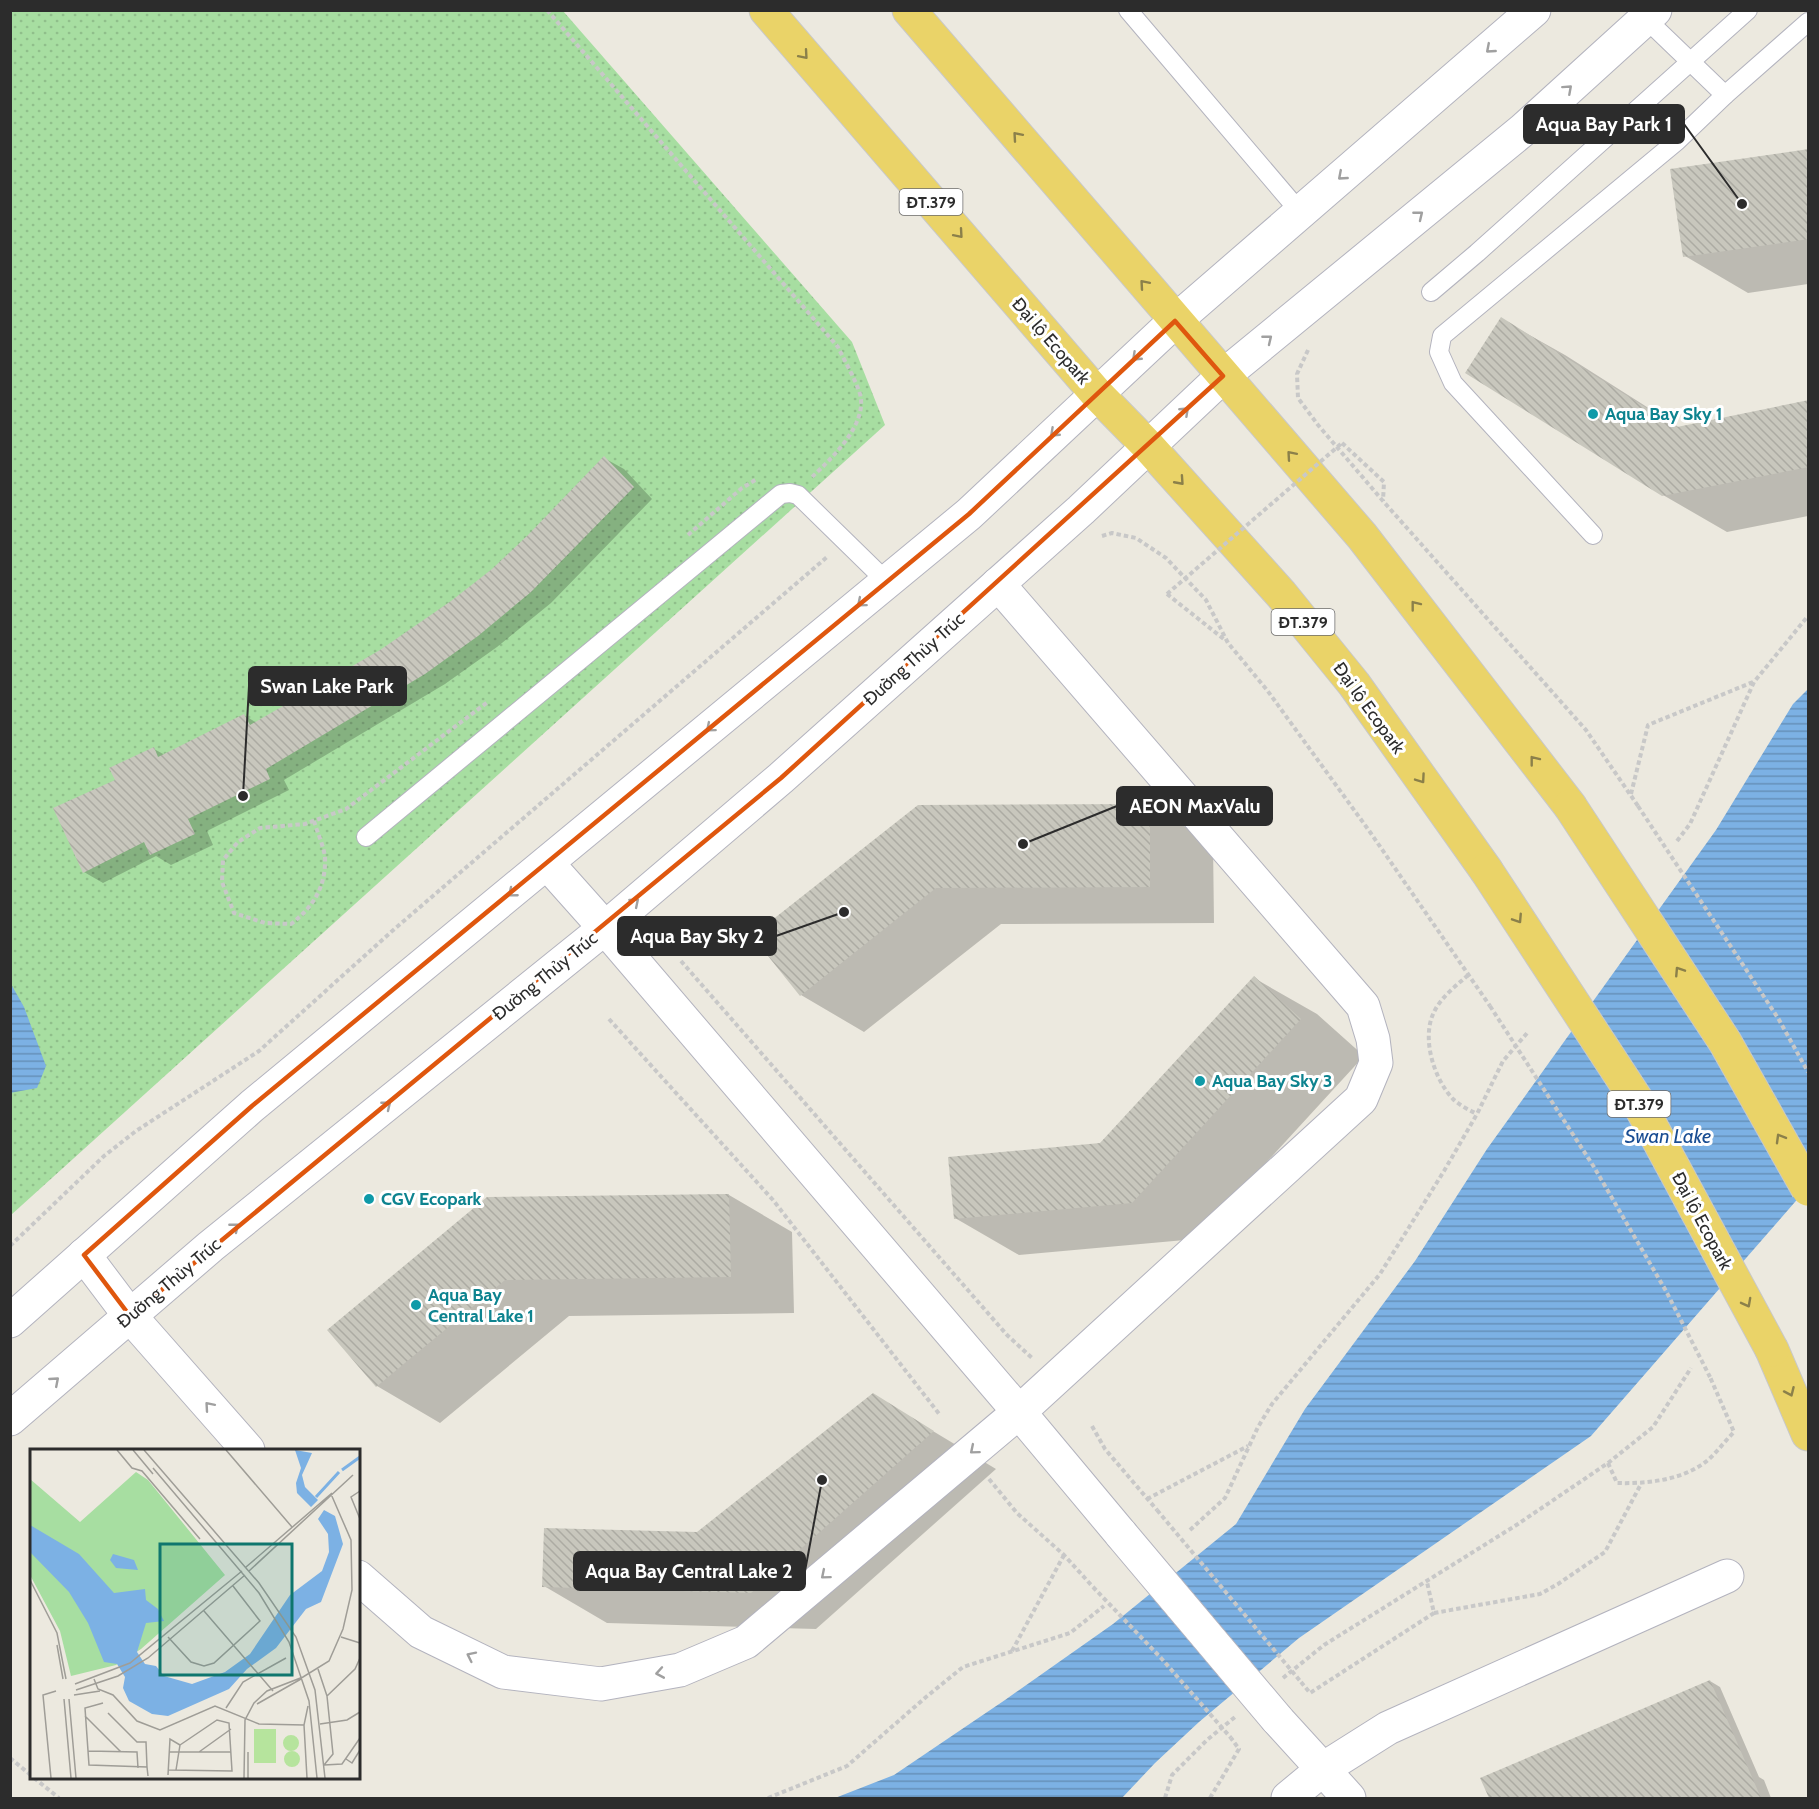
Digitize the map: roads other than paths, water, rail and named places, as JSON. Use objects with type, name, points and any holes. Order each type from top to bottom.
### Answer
[{"type":"highway","name":"Đại lộ Ecopark","points":[[766,10],[1096,393],[1148,446],[1281,594],[1354,684],[1486,870],[1638,1102],[1772,1350],[1809,1434]]},
{"type":"highway","points":[[909,10],[1362,536],[1570,806],[1725,1042],[1809,1189]]},
{"type":"street","points":[[10,1321],[252,1106],[969,514],[1175,321],[1534,10]]},
{"type":"street","name":"Đường Thủy Trúc","points":[[10,1419],[211,1246],[605,928],[781,778],[1081,510],[1223,376],[1524,129],[1651,15]]},
{"type":"street","points":[[360,1579],[421,1632],[503,1672],[601,1684],[680,1670],[746,1642],[1019,1412],[1360,1099],[1376,1063],[1373,1039],[1363,1006],[998,584]]},
{"type":"street","points":[[547,863],[1019,1412],[1277,1719],[1348,1798]]},
{"type":"street","points":[[84,1255],[130,1316],[247,1449]]},
{"type":"street","points":[[1288,1798],[1323,1769],[1388,1728],[1727,1576]]},
{"type":"lane","points":[[1128,10],[1300,212]]},
{"type":"lane","points":[[1431,292],[1478,253],[1748,10]]},
{"type":"lane","points":[[1651,15],[1690,62],[1725,95]]},
{"type":"lane","points":[[1593,535],[1453,383],[1439,352],[1442,336],[1677,141],[1725,95],[1809,22]]},
{"type":"lane","points":[[366,837],[781,494],[798,495],[887,582]]},
{"type":"water","name":"Swan Lake","points":[[1808,689],[1808,1187],[1591,1436],[1299,1638],[1199,1722],[1122,1798],[835,1798],[894,1775],[1005,1700],[1113,1624],[1236,1524],[1305,1409],[1415,1261],[1487,1149],[1716,830],[1793,704]]},
{"type":"water","points":[[11,984],[24,1007],[46,1066],[37,1088],[10,1093]]},
{"type":"place","name":"Aqua Bay Park 1","points":[[1742,204]]},
{"type":"place","name":"Aqua Bay Sky 1","points":[[1593,414]]},
{"type":"place","name":"Swan Lake Park","points":[[243,796]]},
{"type":"place","name":"AEON MaxValu","points":[[1023,844]]},
{"type":"place","name":"Aqua Bay Sky 2","points":[[844,912]]},
{"type":"place","name":"Aqua Bay Sky 3","points":[[1200,1081]]},
{"type":"place","name":"CGV Ecopark","points":[[369,1199]]},
{"type":"place","name":"Aqua Bay Central Lake 1","points":[[416,1305]]},
{"type":"place","name":"Aqua Bay Central Lake 2","points":[[822,1480]]}]
